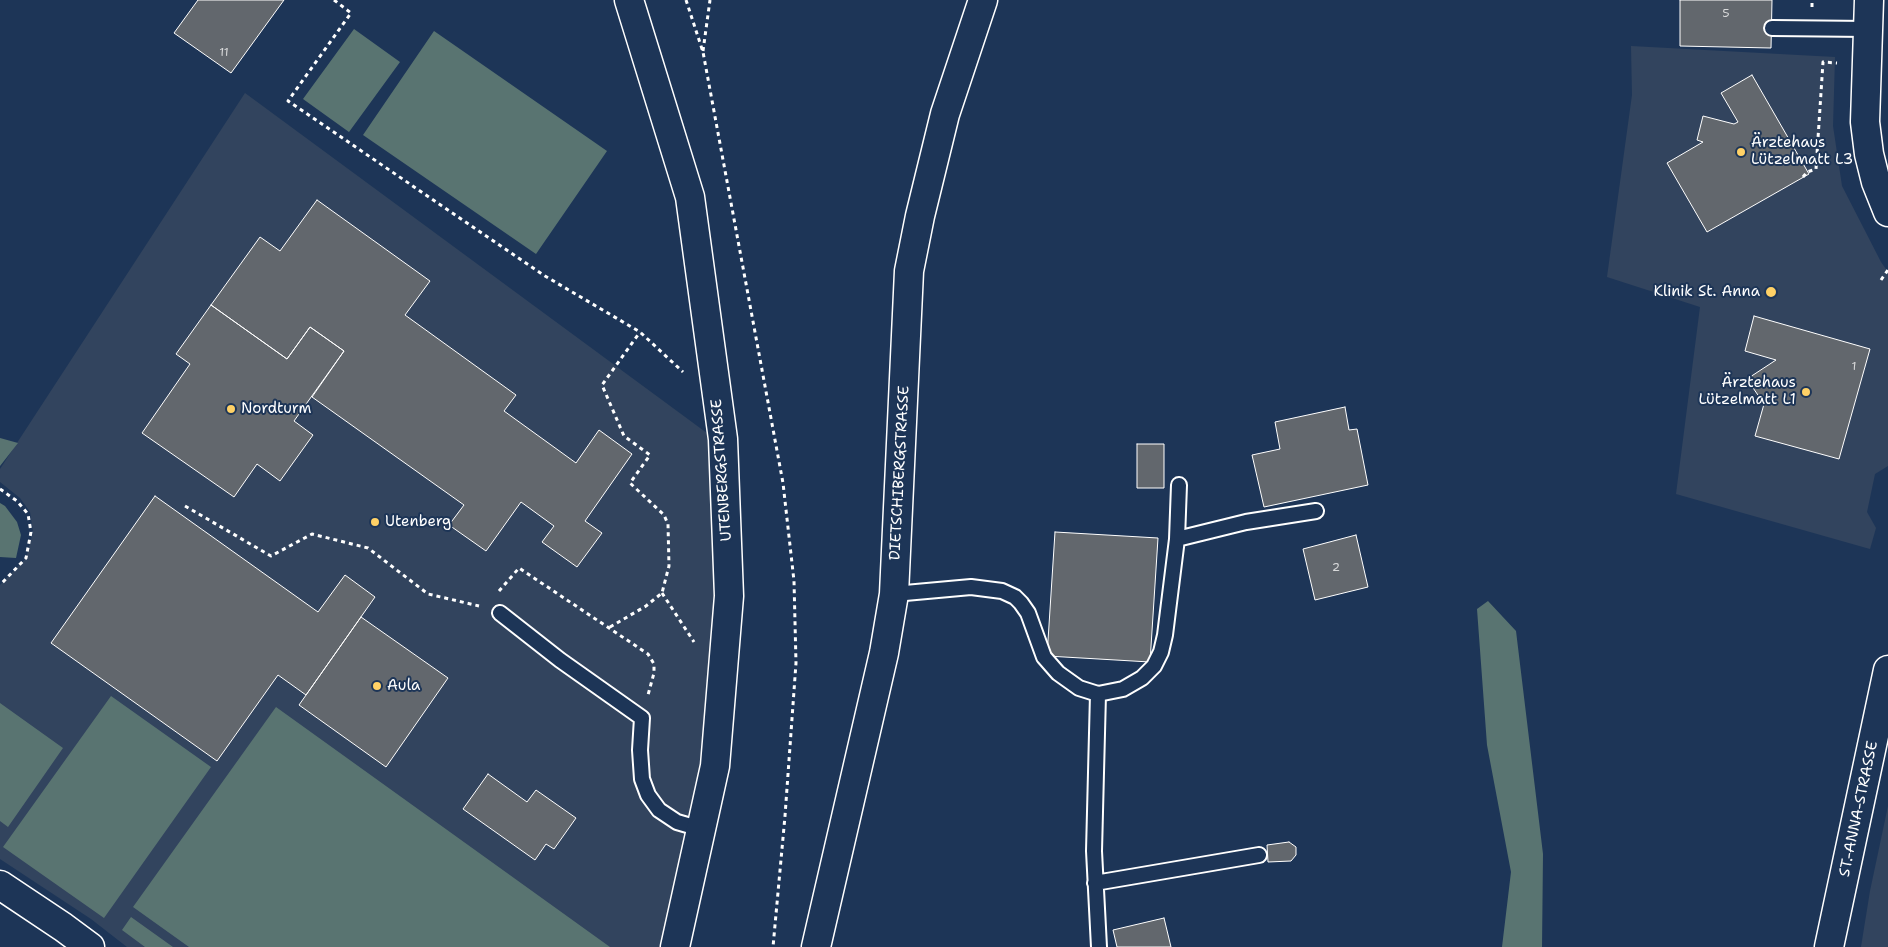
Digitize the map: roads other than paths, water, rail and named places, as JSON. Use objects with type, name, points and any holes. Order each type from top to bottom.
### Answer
[{"type":"street","name":"UTENBERGSTRASSE","points":[[629,0],[690,197],[723,439],[729,596],[715,766],[675,947]]},
{"type":"street","name":"DIETSCHIBERGSTRASSE","points":[[816,947],[882,663],[894,594],[908,271],[945,114],[983,0]]},
{"type":"street","points":[[1869,0],[1865,122],[1869,154],[1888,212]]},
{"type":"street","name":"ST.-ANNA-STRASSE","points":[[1829,947],[1888,670]]},
{"type":"street","points":[[0,885],[90,947]]},
{"type":"lane","points":[[1772,28],[1868,29]]},
{"type":"lane","points":[[894,594],[971,587],[1002,591],[1021,602],[1028,613],[1038,645],[1050,665],[1074,685],[1098,694],[1110,693],[1132,685],[1154,666],[1161,652],[1165,635],[1177,539],[1179,485]]},
{"type":"lane","points":[[1177,539],[1246,522],[1316,512]]},
{"type":"lane","points":[[500,613],[560,660],[642,718],[640,750],[642,779],[648,795],[659,810],[677,822],[702,829]]},
{"type":"lane","points":[[1098,694],[1094,851],[1099,947]]},
{"type":"lane","points":[[1095,883],[1259,855]]},
{"type":"place","name":"Ärztehaus Lützelmatt L3","points":[[1741,152]]},
{"type":"place","name":"Klinik St. Anna","points":[[1771,292]]},
{"type":"place","name":"Ärztehaus Lützelmatt L1","points":[[1806,392]]},
{"type":"place","name":"Nordturm","points":[[231,409]]},
{"type":"place","name":"Utenberg","points":[[375,522]]},
{"type":"place","name":"Aula","points":[[377,686]]}]
